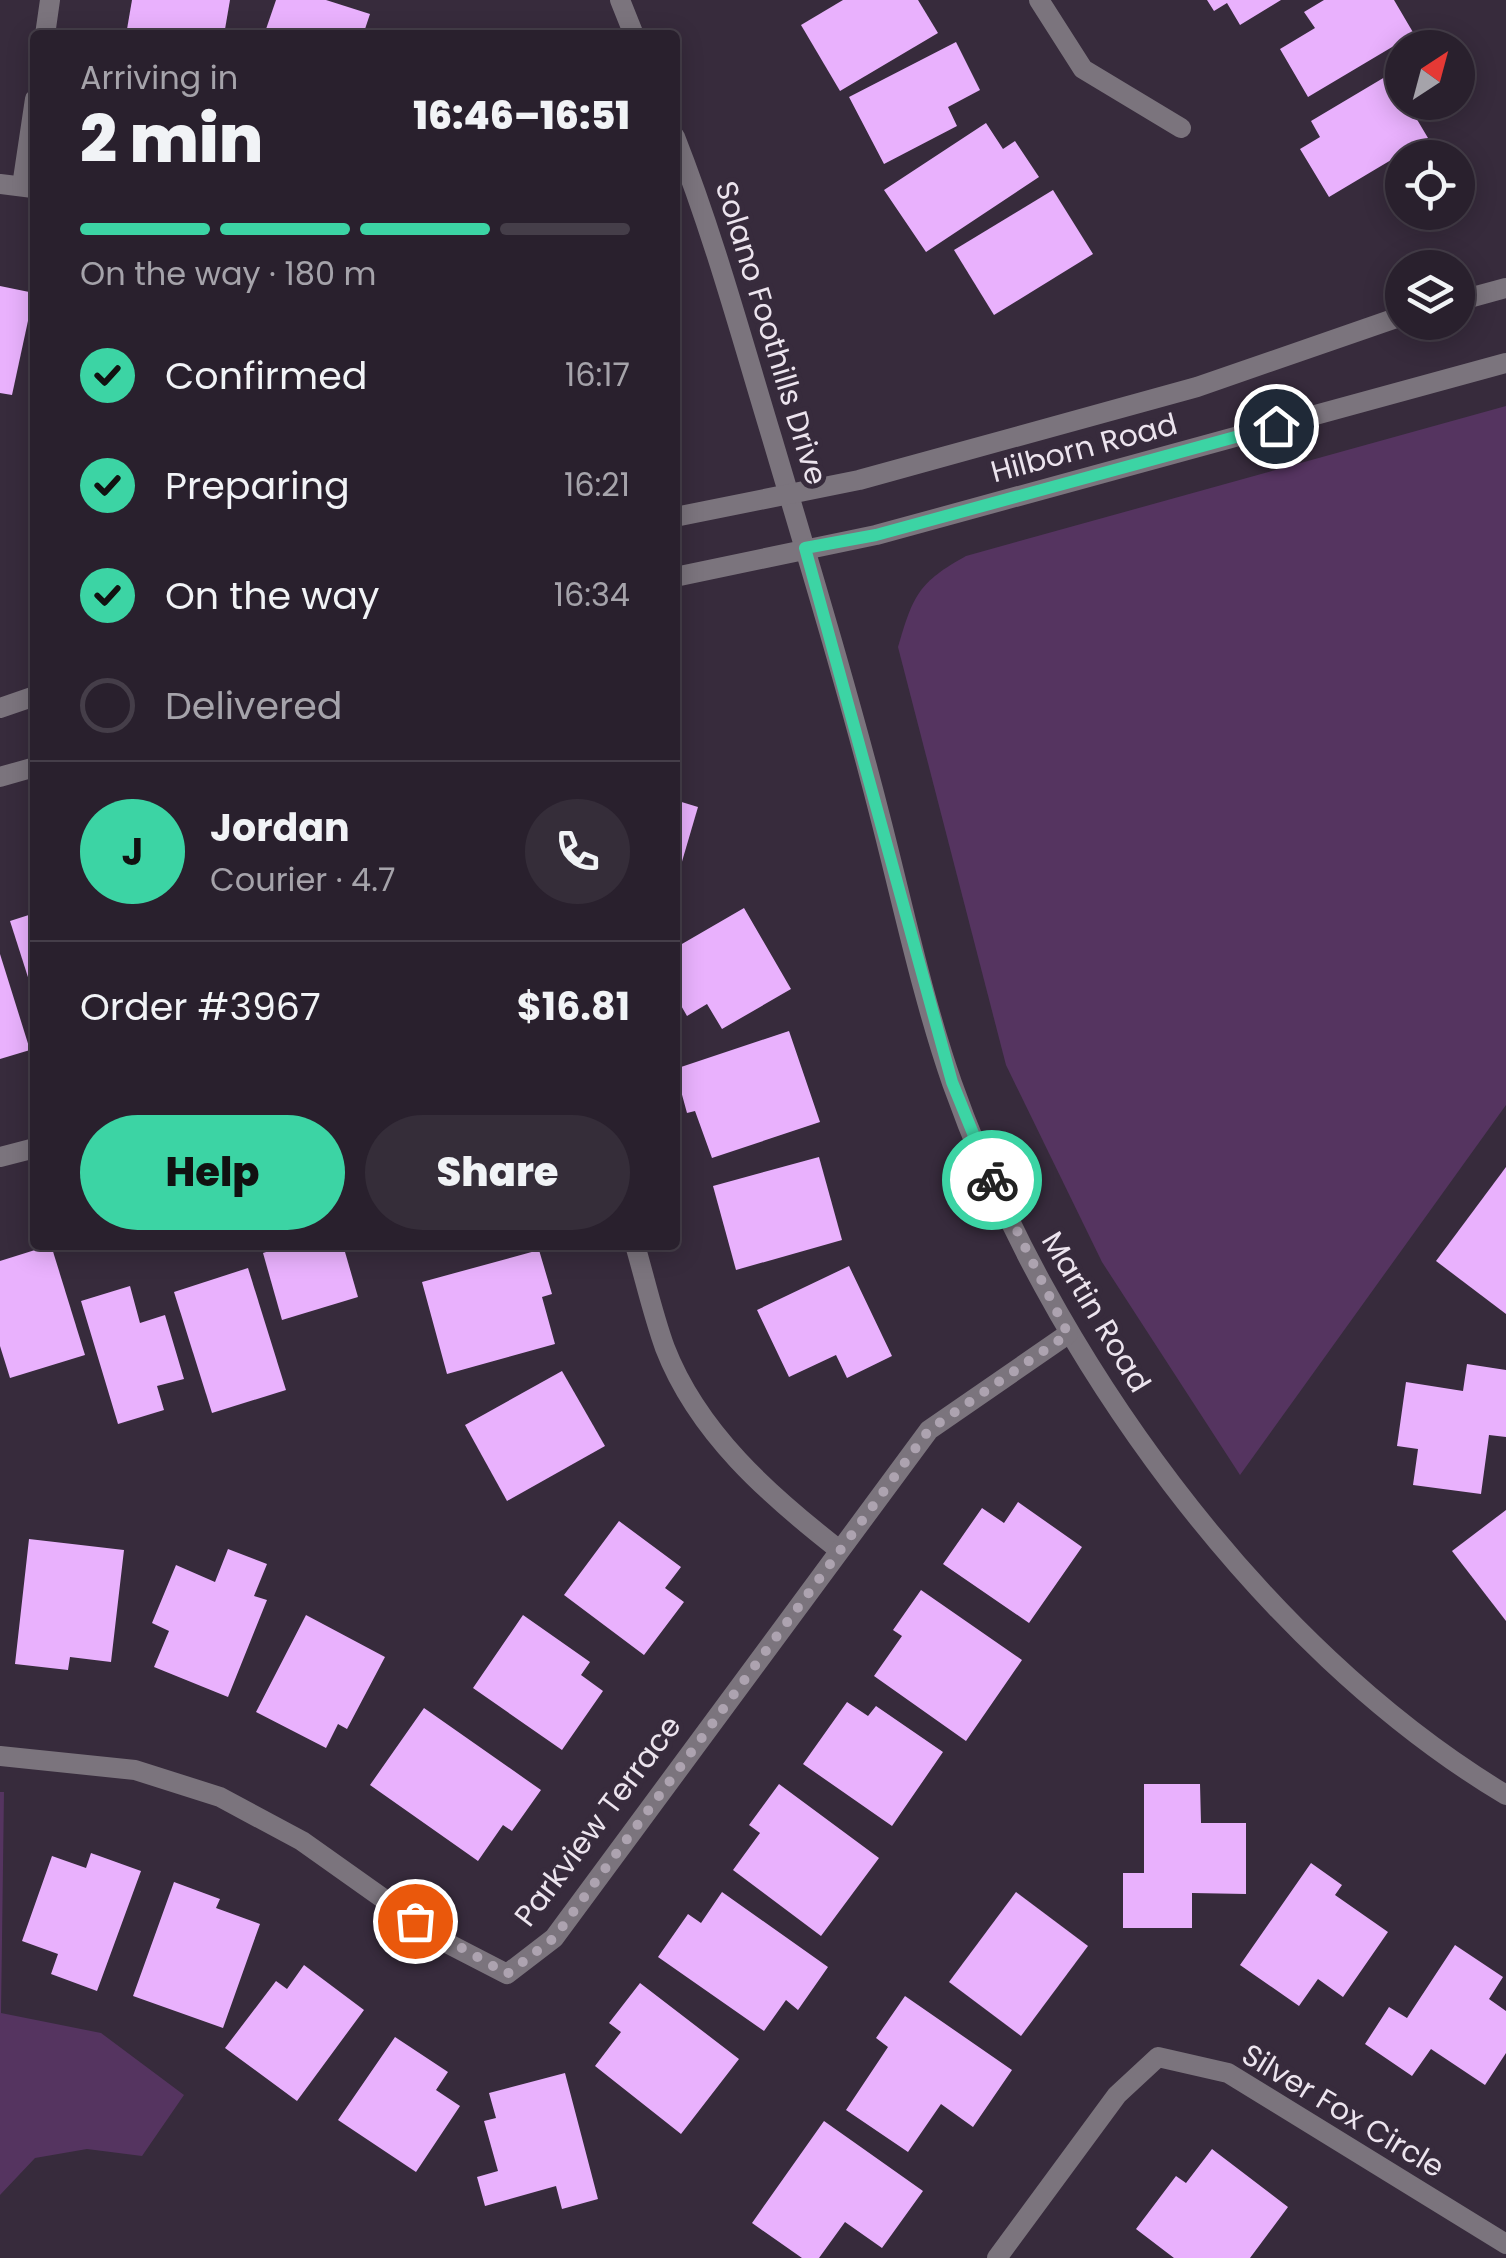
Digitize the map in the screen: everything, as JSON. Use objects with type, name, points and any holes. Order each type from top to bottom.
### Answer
[{"type":"street","points":[[45,30],[50,0]]},
{"type":"street","points":[[620,0],[632,30]]},
{"type":"street","points":[[1039,0],[1083,68],[1181,128]]},
{"type":"street","name":"Solano Foothills Drive","points":[[680,151],[728,284],[805,548]]},
{"type":"street","points":[[0,184],[28,188],[30,162]]},
{"type":"street","points":[[1475,296],[1506,288]]},
{"type":"street","name":"Hilborn Road","points":[[680,515],[859,480],[1198,387],[1385,322]]},
{"type":"street","name":"Hilborn Road","points":[[680,576],[876,535],[1506,363]]},
{"type":"street","name":"Martin Road","points":[[805,548],[952,1082],[1010,1225],[1068,1334],[1139,1440],[1213,1536],[1300,1629],[1397,1718],[1506,1796]]},
{"type":"street","points":[[0,708],[30,698]]},
{"type":"street","points":[[0,777],[30,768]]},
{"type":"street","points":[[0,1157],[30,1149]]},
{"type":"street","points":[[636,1250],[666,1350],[722,1445],[783,1506],[838,1549]]},
{"type":"street","name":"Parkview Terrace","points":[[0,1756],[135,1770],[220,1797],[302,1841],[444,1941],[507,1974],[554,1938],[929,1430],[1068,1334]]},
{"type":"street","name":"Silver Fox Circle","points":[[997,2258],[1117,2095],[1158,2057],[1228,2072],[1506,2244]]},
{"type":"shaded area","points":[[1506,406],[1506,1105],[1240,1475],[1102,1262],[1006,1065],[898,647],[920,592],[938,574],[966,556]]},
{"type":"shaded area","points":[[0,1792],[4,1792],[1,2013],[101,2033],[184,2095],[142,2156],[87,2149],[35,2158],[0,2195]]},
{"type":"building","points":[[132,0],[230,0],[225,30],[127,30]]},
{"type":"building","points":[[276,0],[326,0],[370,14],[365,30],[266,30]]},
{"type":"building","points":[[843,0],[918,0],[938,33],[840,91],[801,25]]},
{"type":"building","points":[[1207,0],[1281,0],[1240,25],[1227,3],[1214,11]]},
{"type":"building","points":[[1324,0],[1394,0],[1412,30],[1385,30],[1385,51],[1308,97],[1280,49],[1315,28],[1304,12]]},
{"type":"building","points":[[956,42],[980,90],[948,107],[957,126],[884,164],[849,97]]},
{"type":"building","points":[[1385,77],[1385,120],[1417,120],[1428,138],[1385,140],[1385,164],[1329,197],[1300,149],[1320,137],[1311,121]]},
{"type":"building","points":[[986,123],[1003,149],[1015,141],[1039,177],[926,252],[884,190]]},
{"type":"building","points":[[1053,190],[1093,254],[994,315],[954,250]]},
{"type":"building","points":[[0,286],[30,292],[30,312],[12,395],[0,393]]},
{"type":"building","points":[[680,802],[698,807],[680,868]]},
{"type":"building","points":[[744,908],[791,989],[722,1029],[707,1004],[687,1016],[680,1004],[680,945]]},
{"type":"building","points":[[30,915],[30,984],[10,921]]},
{"type":"building","points":[[0,954],[30,1050],[0,1059]]},
{"type":"building","points":[[789,1031],[820,1122],[712,1158],[695,1111],[687,1113],[680,1087],[680,1067]]},
{"type":"building","points":[[819,1157],[842,1240],[736,1270],[713,1186]]},
{"type":"building","points":[[1506,1167],[1506,1314],[1436,1261]]},
{"type":"building","points":[[35,1250],[53,1250],[85,1355],[10,1378],[0,1346],[0,1261]]},
{"type":"building","points":[[344,1250],[358,1297],[282,1320],[263,1253]]},
{"type":"building","points":[[539,1250],[552,1294],[542,1297],[555,1344],[447,1374],[422,1282]]},
{"type":"building","points":[[849,1266],[892,1356],[847,1378],[836,1355],[789,1377],[757,1310]]},
{"type":"building","points":[[248,1268],[286,1390],[212,1413],[174,1292]]},
{"type":"building","points":[[130,1286],[140,1323],[165,1315],[184,1379],[157,1386],[164,1410],[118,1424],[81,1301]]},
{"type":"building","points":[[1467,1364],[1506,1370],[1506,1437],[1489,1435],[1481,1494],[1413,1485],[1418,1449],[1397,1446],[1406,1382],[1463,1391]]},
{"type":"building","points":[[562,1371],[605,1446],[507,1501],[465,1425]]},
{"type":"building","points":[[1018,1502],[1082,1547],[1029,1623],[943,1564],[982,1508],[1004,1523]]},
{"type":"building","points":[[1506,1510],[1506,1621],[1452,1551]]},
{"type":"building","points":[[619,1521],[681,1567],[665,1588],[684,1602],[644,1655],[564,1595]]},
{"type":"building","points":[[29,1539],[124,1550],[111,1662],[70,1657],[68,1670],[15,1664]]},
{"type":"building","points":[[228,1549],[267,1564],[254,1596],[267,1600],[228,1697],[154,1667],[169,1631],[152,1623],[176,1565],[215,1582]]},
{"type":"building","points":[[921,1590],[1022,1660],[966,1741],[874,1676],[902,1636],[893,1630]]},
{"type":"building","points":[[306,1615],[385,1657],[347,1729],[338,1724],[326,1748],[256,1712]]},
{"type":"building","points":[[523,1615],[590,1662],[581,1675],[603,1691],[562,1750],[473,1688]]},
{"type":"building","points":[[847,1702],[868,1716],[876,1706],[943,1752],[892,1826],[803,1764]]},
{"type":"building","points":[[424,1708],[541,1790],[512,1831],[503,1825],[478,1861],[370,1785]]},
{"type":"building","points":[[779,1784],[879,1858],[821,1936],[733,1870],[760,1833],[749,1825]]},
{"type":"building","points":[[1144,1784],[1200,1784],[1201,1823],[1246,1823],[1246,1894],[1192,1893],[1192,1928],[1123,1928],[1123,1873],[1144,1873]]},
{"type":"building","points":[[91,1853],[141,1871],[97,1991],[51,1974],[58,1954],[22,1941],[52,1856],[86,1868]]},
{"type":"building","points":[[1311,1863],[1342,1885],[1335,1895],[1388,1932],[1343,1997],[1318,1979],[1299,2006],[1240,1965]]},
{"type":"building","points":[[174,1882],[220,1899],[216,1908],[260,1924],[223,2028],[133,1996]]},
{"type":"building","points":[[722,1892],[828,1967],[798,2010],[786,2000],[764,2031],[658,1957],[688,1914],[701,1923]]},
{"type":"building","points":[[1016,1892],[1088,1946],[1021,2036],[949,1982]]},
{"type":"building","points":[[1455,1945],[1503,1977],[1489,1999],[1506,2011],[1506,2053],[1485,2085],[1431,2049],[1412,2076],[1365,2044],[1389,2007],[1407,2018]]},
{"type":"building","points":[[304,1965],[364,2010],[297,2101],[225,2048],[276,1981],[287,1989]]},
{"type":"building","points":[[640,1983],[739,2059],[681,2134],[595,2066],[621,2032],[609,2023]]},
{"type":"building","points":[[905,1996],[1012,2070],[973,2127],[941,2104],[908,2152],[846,2110],[888,2047],[876,2038]]},
{"type":"building","points":[[395,2037],[448,2072],[436,2090],[460,2106],[416,2172],[338,2120]]},
{"type":"building","points":[[565,2073],[598,2199],[562,2209],[556,2186],[485,2206],[477,2177],[498,2171],[484,2121],[496,2118],[489,2093]]},
{"type":"building","points":[[824,2121],[923,2191],[882,2248],[845,2222],[819,2258],[802,2258],[752,2223]]},
{"type":"building","points":[[1212,2149],[1288,2207],[1250,2258],[1174,2258],[1136,2229],[1176,2176],[1186,2183]]},
{"type":"way so far","points":[[415,1921],[507,1974],[554,1938],[929,1430],[1012,1369],[1068,1334],[1010,1225],[992,1180]]},
{"type":"route","points":[[992,1180],[952,1082],[805,548],[876,535],[1276,426]]}]
